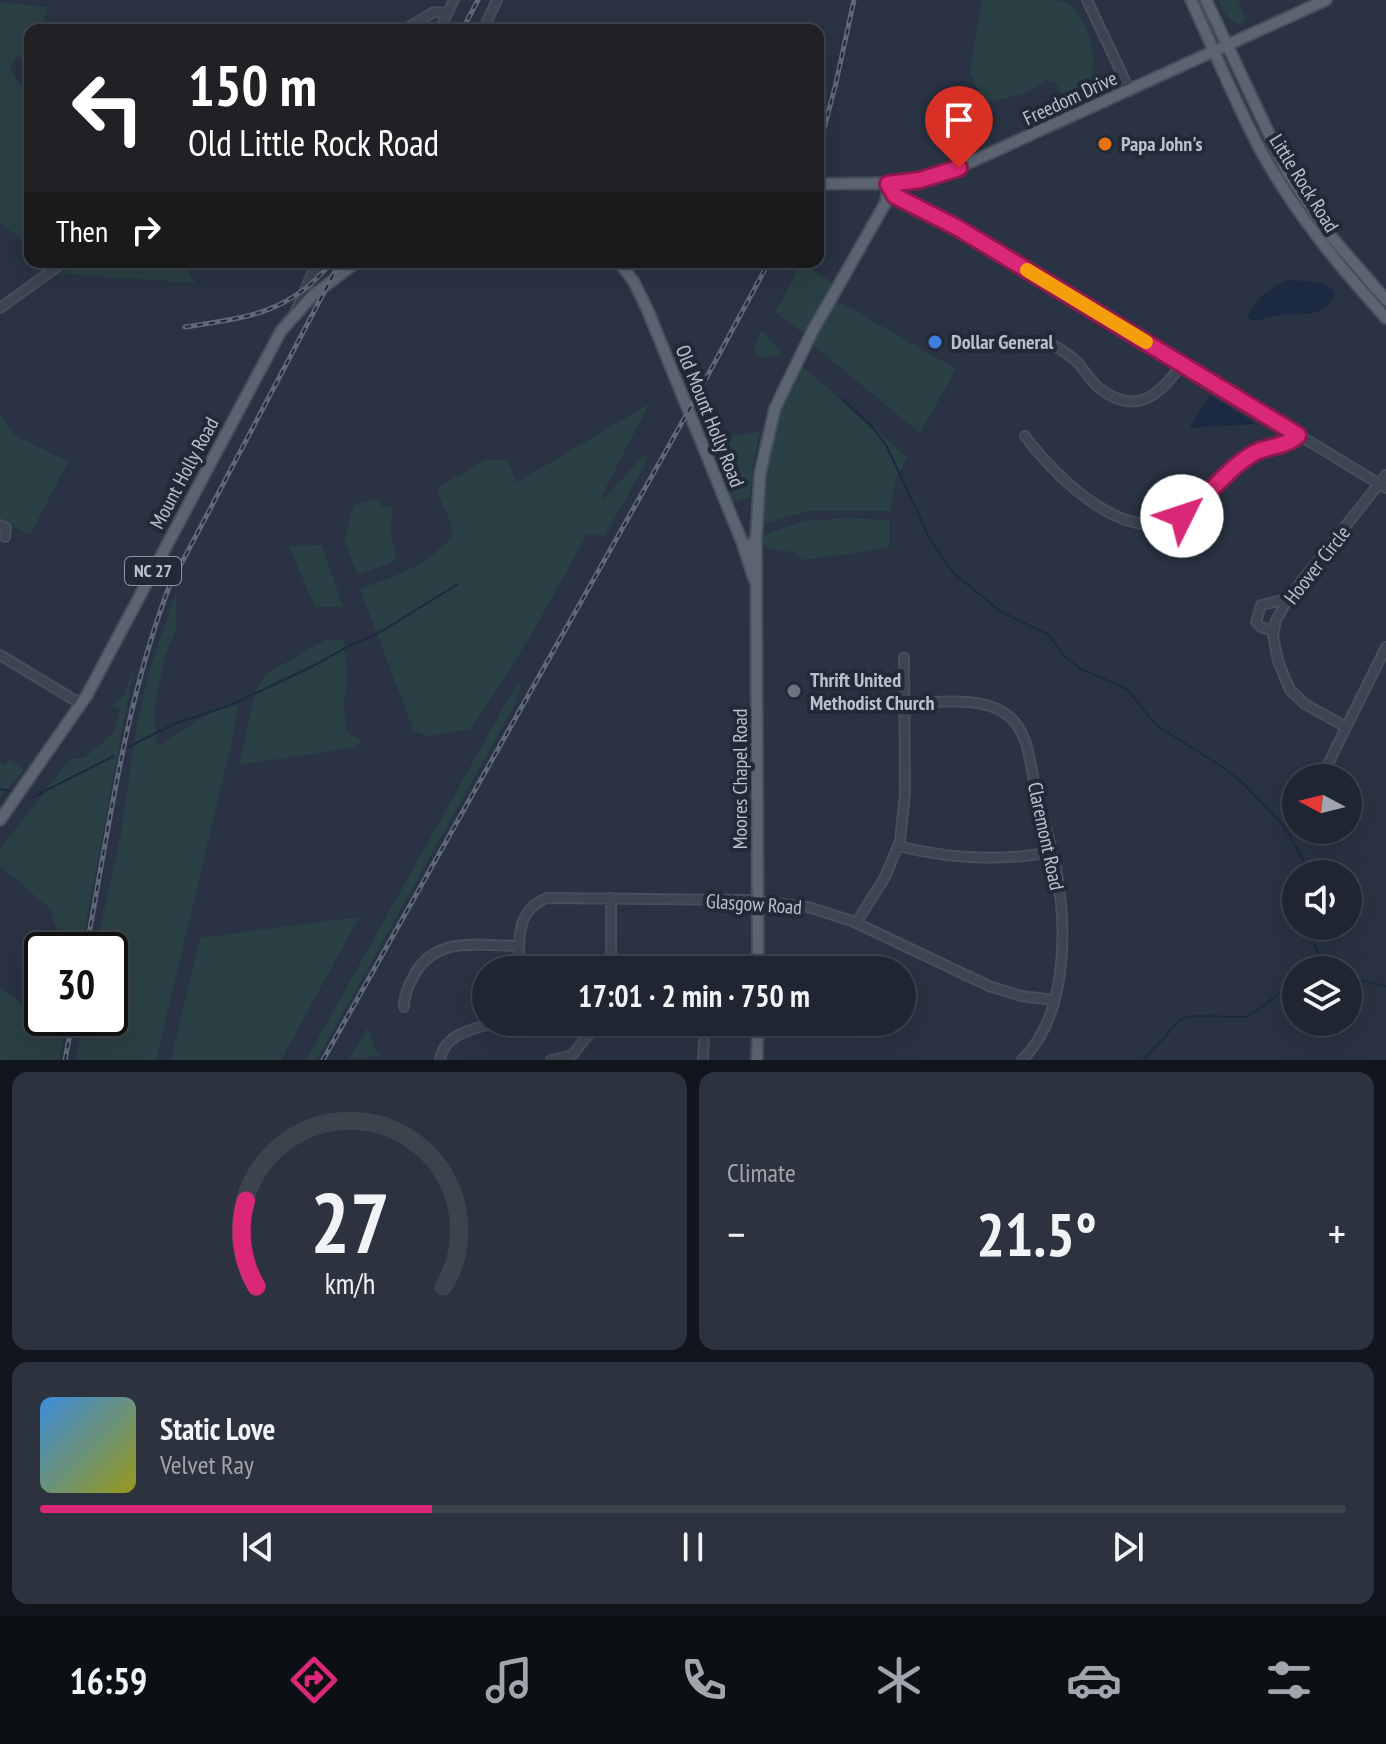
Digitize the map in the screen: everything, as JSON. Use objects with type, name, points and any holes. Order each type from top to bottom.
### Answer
[{"type":"main road","name":"Little Rock Road","points":[[1191,0],[1261,150],[1291,201],[1335,262],[1386,318]]},
{"type":"main road","name":"Little Rock Road","points":[[1206,0],[1287,172],[1329,234],[1385,297]]},
{"type":"main road","name":"Freedom Drive","points":[[824,184],[888,184],[920,180],[964,166],[1326,0]]},
{"type":"main road","points":[[755,589],[762,460],[775,408],[812,332],[886,202],[888,184]]},
{"type":"main road","name":"NC 27","points":[[295,314],[312,296],[349,268]]},
{"type":"main road","name":"Old Mount Holly Road","points":[[624,268],[648,311],[745,549],[755,589]]},
{"type":"main road","name":"Mount Holly Road","points":[[0,820],[81,704],[272,345],[295,314]]},
{"type":"main road","points":[[745,549],[756,540]]},
{"type":"main road","name":"Moores Chapel Road","points":[[755,589],[758,956]]},
{"type":"main road","points":[[757,1060],[758,1036]]},
{"type":"street","points":[[442,24],[454,0]]},
{"type":"street","points":[[1087,0],[1130,91]]},
{"type":"street","points":[[485,24],[495,1]]},
{"type":"street","points":[[415,24],[434,12],[448,13]]},
{"type":"street","points":[[888,184],[895,196],[958,228],[1383,487]]},
{"type":"street","points":[[0,308],[56,268]]},
{"type":"street","name":"Mount Holly Road","points":[[295,314],[314,268]]},
{"type":"street","points":[[1053,345],[1077,362],[1099,388],[1126,401],[1147,399],[1159,393],[1182,364]]},
{"type":"street","points":[[1025,436],[1058,476],[1091,500],[1123,519],[1153,525],[1182,516],[1245,459],[1261,450],[1293,440],[1298,435]]},
{"type":"street","name":"Hoover Circle","points":[[1274,631],[1276,620],[1288,599],[1383,487],[1386,475]]},
{"type":"street","points":[[0,525],[6,528],[5,537]]},
{"type":"street","points":[[1288,599],[1261,605],[1256,622],[1274,631],[1278,661],[1290,690],[1305,704],[1346,727]]},
{"type":"street","points":[[1328,764],[1386,647]]},
{"type":"street","points":[[0,655],[81,704]]},
{"type":"street","points":[[856,923],[885,877],[898,846],[905,793],[904,657]]},
{"type":"street","name":"Claremont Road","points":[[905,703],[983,704],[1010,718],[1023,735],[1052,852],[1061,927],[1054,1000],[1044,1029],[1022,1060]]},
{"type":"street","points":[[898,846],[973,859],[1025,857],[1052,852]]},
{"type":"street","name":"Glasgow Road","points":[[519,946],[521,924],[535,904],[555,896],[758,901],[808,907],[856,923],[989,986],[1021,996],[1054,1000]]},
{"type":"street","points":[[611,898],[611,956]]},
{"type":"street","points":[[404,1007],[411,980],[425,959],[437,950],[450,946],[519,946],[519,956]]},
{"type":"street","points":[[440,1060],[443,1048],[450,1040],[472,1031]]},
{"type":"street","points":[[551,1060],[568,1058],[588,1036]]},
{"type":"street","points":[[703,1060],[704,1036]]},
{"type":"green space","points":[[982,0],[1064,1],[1073,7],[1086,29],[1093,56],[1090,82],[1084,91],[1068,99],[1063,97],[1055,82],[1045,80],[1025,93],[984,104],[970,73]]},
{"type":"green space","points":[[1218,0],[1238,0],[1246,19],[1242,24],[1227,16]]},
{"type":"green space","points":[[0,2],[48,7],[43,24],[24,24],[24,57],[17,57],[10,69],[24,89],[24,240],[0,224]]},
{"type":"green space","points":[[70,268],[185,268],[195,283],[61,274]]},
{"type":"green space","points":[[798,268],[809,268],[832,282],[804,334],[776,312]]},
{"type":"green space","points":[[836,300],[956,369],[920,433],[812,344]]},
{"type":"green space","points":[[763,331],[781,354],[765,358],[758,356],[754,348]]},
{"type":"green space","points":[[801,365],[907,457],[895,482],[890,511],[810,511],[762,524],[772,442],[783,404]]},
{"type":"green space","points":[[649,404],[602,495],[604,499],[643,456],[647,456],[646,463],[605,535],[587,534],[530,637],[471,729],[426,736],[414,731],[360,589],[420,563],[452,537],[438,487],[486,460],[507,460],[516,483]]},
{"type":"green space","points":[[0,414],[15,435],[68,462],[30,535],[0,521]]},
{"type":"green space","points":[[760,432],[750,497],[733,503],[711,447],[712,439]]},
{"type":"green space","points":[[376,499],[382,506],[392,507],[391,539],[396,550],[395,561],[358,575],[344,540],[354,505]]},
{"type":"green space","points":[[847,518],[889,520],[889,548],[803,560],[792,552],[770,549],[761,543],[761,536],[805,521]]},
{"type":"green space","points":[[322,545],[343,607],[315,607],[289,546]]},
{"type":"green space","points":[[176,594],[176,631],[165,655],[154,711],[157,746],[206,716],[238,704],[234,732],[156,1060],[76,1060],[80,1036],[128,1036],[128,932],[100,932],[122,829],[137,724],[150,668]]},
{"type":"green space","points":[[327,639],[344,641],[346,731],[361,741],[355,747],[239,765],[256,690],[268,673]]},
{"type":"green space","points":[[134,667],[84,932],[60,932],[51,918],[53,911],[0,866],[0,849],[70,759],[84,758],[114,733],[120,710],[113,706],[124,696]]},
{"type":"green space","points":[[522,681],[513,708],[331,1034],[316,1060],[306,1060],[511,694]]},
{"type":"green space","points":[[10,760],[24,770],[0,797],[0,762],[5,766]]},
{"type":"green space","points":[[359,917],[281,1060],[171,1060],[200,938]]},
{"type":"green space","points":[[0,988],[24,1005],[24,1036],[64,1036],[59,1060],[0,1060]]},
{"type":"green space","points":[[367,1029],[375,1049],[382,1055],[348,1060]]},
{"type":"water","points":[[1291,280],[1320,283],[1335,292],[1326,308],[1319,311],[1254,320],[1247,316],[1266,293],[1278,284]]},
{"type":"water","points":[[1210,395],[1256,424],[1189,428]]},
{"type":"waterway","points":[[842,399],[886,445],[930,539],[953,573],[1000,611],[1049,635],[1064,656],[1081,669],[1127,689],[1162,729],[1242,782],[1284,826],[1303,860]]},
{"type":"waterway","points":[[128,747],[174,724],[231,705],[311,667],[377,634],[458,584]]},
{"type":"waterway","points":[[33,797],[114,756]]},
{"type":"waterway","points":[[0,789],[11,791]]},
{"type":"waterway","points":[[1313,940],[1320,956]]},
{"type":"waterway","points":[[1362,981],[1386,986]]},
{"type":"waterway","points":[[1143,1060],[1181,1019],[1191,1016],[1245,1017],[1282,991]]},
{"type":"railway","points":[[465,24],[478,0]]},
{"type":"railway","points":[[824,128],[854,0]]},
{"type":"railway","points":[[185,327],[246,316],[282,304],[326,268]]},
{"type":"railway","points":[[89,932],[129,721],[169,587],[337,268]]},
{"type":"railway","points":[[323,1060],[766,268]]},
{"type":"railway","points":[[65,1060],[70,1036]]},
{"type":"slow traffic","points":[[1027,270],[1146,342]]},
{"type":"place","name":"Papa John's","points":[[1105,144]]},
{"type":"place","name":"Dollar General","points":[[935,342]]},
{"type":"place","name":"Thrift United Methodist Church","points":[[794,691]]},
{"type":"route","points":[[959,168],[920,180],[888,184],[895,196],[958,228],[1298,435],[1293,440],[1261,450],[1245,459],[1182,516]]}]
